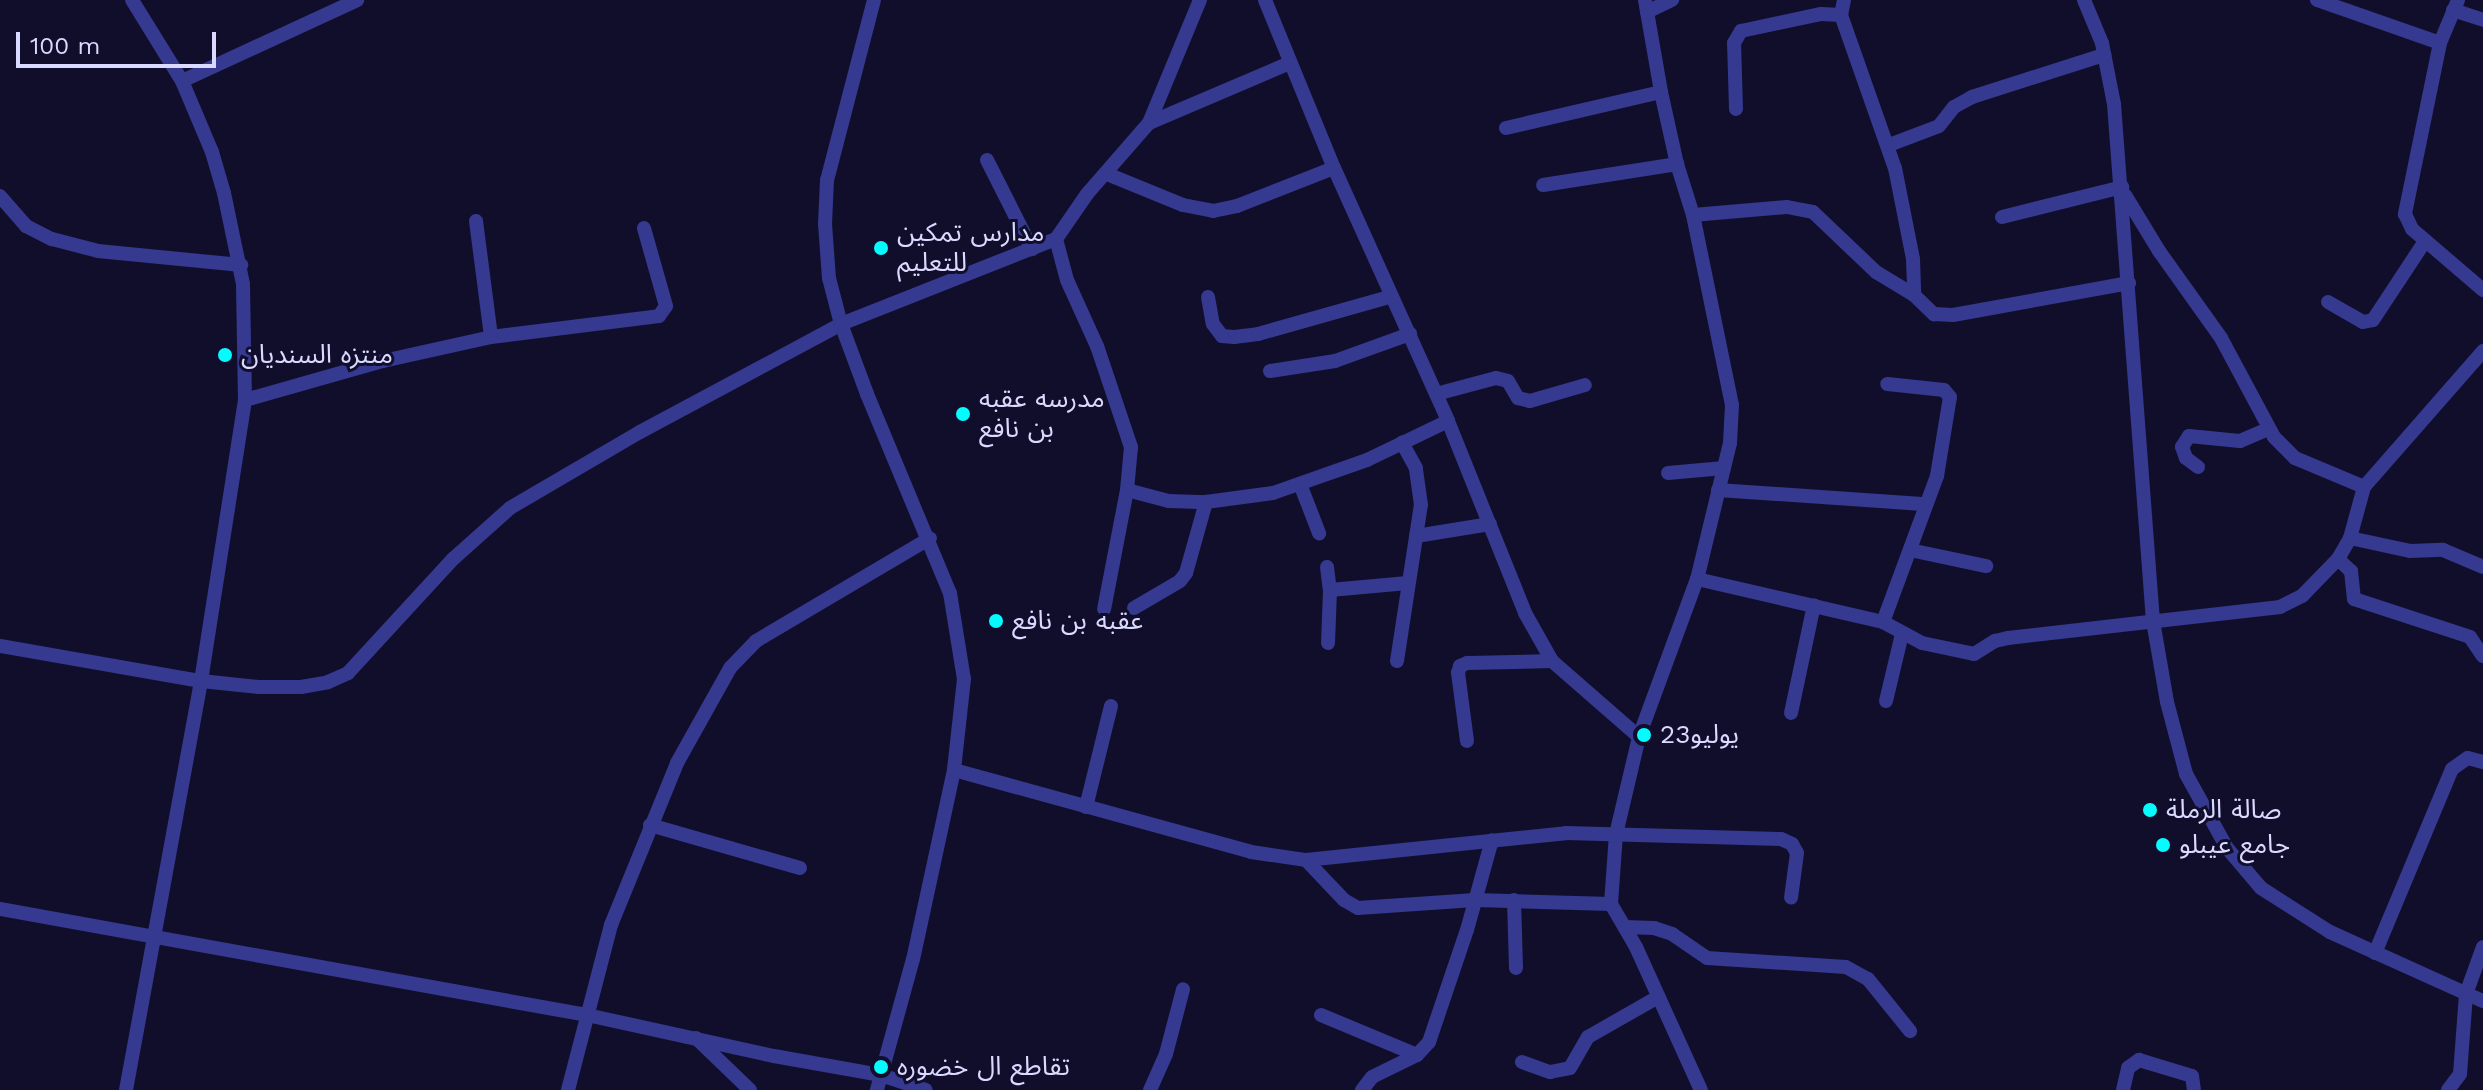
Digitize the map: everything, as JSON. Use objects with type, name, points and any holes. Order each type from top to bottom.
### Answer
[{"type":"street","points":[[126,1090],[151,935],[201,681],[245,400],[241,265],[212,152],[182,81],[132,0]]},
{"type":"street","points":[[182,81],[357,0]]},
{"type":"street","points":[[874,0],[838,127],[827,180],[825,224],[829,278],[841,324],[950,593],[964,679],[954,770],[913,959],[879,1082]]},
{"type":"street","points":[[0,646],[201,681],[301,687],[328,682],[348,673],[453,559],[510,508],[627,439],[841,324],[1056,239],[1087,194],[1149,123],[1200,0]]},
{"type":"street","points":[[1265,0],[1334,168],[1448,421],[1525,613],[1552,661],[1639,737]]},
{"type":"street","points":[[1672,0],[1646,6],[1661,92],[1677,164],[1693,215],[1732,405],[1724,468],[1697,579],[1639,737],[1616,834],[1611,904],[1625,927],[1701,1090]]},
{"type":"street","points":[[2084,0],[2104,55],[2114,104],[2153,621],[2167,702],[2186,774],[2227,848],[2261,888],[2307,920],[2483,1001]]},
{"type":"street","points":[[2317,0],[2440,43]]},
{"type":"street","points":[[2483,20],[2456,5],[2440,43],[2405,203],[2412,229],[2483,290]]},
{"type":"street","points":[[1736,109],[1734,43],[1741,31],[1843,7],[1889,145],[1913,259],[1914,295]]},
{"type":"street","points":[[1889,145],[1939,126],[1954,107],[1972,97],[2104,55]]},
{"type":"street","points":[[1149,123],[1290,63]]},
{"type":"street","points":[[1506,128],[1661,92]]},
{"type":"street","points":[[987,160],[1032,249]]},
{"type":"street","points":[[1543,185],[1677,164]]},
{"type":"street","points":[[1107,174],[1183,205],[1213,211],[1237,206],[1334,168]]},
{"type":"street","points":[[2002,217],[2122,190]]},
{"type":"street","points":[[2122,190],[2159,251],[2221,338],[2268,429],[2295,458],[2364,487]]},
{"type":"street","points":[[0,196],[26,226],[52,239],[98,251],[241,265]]},
{"type":"street","points":[[1693,215],[1801,208],[1824,219],[1876,272],[1914,295],[1934,314],[1953,315],[2129,283]]},
{"type":"street","points":[[476,221],[491,337]]},
{"type":"street","points":[[245,400],[383,361],[491,337],[659,316],[666,306],[644,228]]},
{"type":"street","points":[[1056,239],[1063,270],[1123,417],[1131,447],[1127,490],[1104,609]]},
{"type":"street","points":[[2328,302],[2363,322],[2373,320],[2425,241]]},
{"type":"street","points":[[1208,297],[1213,324],[1222,336],[1234,337],[1258,334],[1392,296]]},
{"type":"street","points":[[1270,371],[1335,361],[1410,334]]},
{"type":"street","points":[[1697,579],[1883,622],[1922,643],[1974,654],[1995,641],[2008,638],[2280,607],[2302,596],[2338,559],[2350,538],[2364,487],[2483,351]]},
{"type":"street","points":[[1436,394],[1496,378],[1508,381],[1518,398],[1530,401],[1585,385]]},
{"type":"street","points":[[1883,622],[1937,476],[1950,397],[1944,390],[1887,384]]},
{"type":"street","points":[[1127,490],[1169,501],[1206,502],[1273,493],[1402,443],[1448,421]]},
{"type":"street","points":[[2198,467],[2186,458],[2182,447],[2189,436],[2240,441],[2268,429]]},
{"type":"street","points":[[1397,661],[1421,505],[1416,468],[1402,443]]},
{"type":"street","points":[[1668,473],[1724,468]]},
{"type":"street","points":[[1300,484],[1319,533]]},
{"type":"street","points":[[1718,490],[1926,504]]},
{"type":"street","points":[[1134,608],[1180,581],[1186,573],[1206,502]]},
{"type":"street","points":[[1416,536],[1490,524]]},
{"type":"street","points":[[568,1090],[611,925],[650,825],[703,713],[730,668],[756,641],[930,538]]},
{"type":"street","points":[[2350,538],[2410,551],[2443,550],[2483,567]]},
{"type":"street","points":[[1910,550],[1986,566]]},
{"type":"street","points":[[2338,559],[2351,571],[2354,599],[2470,637],[2483,656]]},
{"type":"street","points":[[1327,567],[1330,590],[1328,643]]},
{"type":"street","points":[[1330,590],[1408,583]]},
{"type":"street","points":[[1791,713],[1814,605]]},
{"type":"street","points":[[1886,701],[1902,634]]},
{"type":"street","points":[[1467,741],[1458,673],[1460,666],[1467,663],[1552,661]]},
{"type":"street","points":[[1086,807],[1111,706]]},
{"type":"street","points":[[2375,953],[2452,769],[2468,758],[2483,762]]},
{"type":"street","points":[[954,770],[1251,852],[1306,860],[1492,840],[1616,834],[1781,839],[1792,844],[1797,853],[1791,898]]},
{"type":"street","points":[[650,825],[800,868]]},
{"type":"street","points":[[1362,1090],[1372,1077],[1417,1055],[1429,1042],[1492,840]]},
{"type":"street","points":[[1306,860],[1344,900],[1358,908],[1475,900],[1611,904]]},
{"type":"street","points":[[1514,900],[1516,968]]},
{"type":"street","points":[[0,909],[587,1015],[926,1090]]},
{"type":"street","points":[[1625,927],[1654,928],[1672,934],[1707,958],[1846,967],[1868,979],[1910,1031]]},
{"type":"street","points":[[2448,1090],[2460,1074],[2466,994],[2483,947]]},
{"type":"street","points":[[1150,1090],[1166,1054],[1183,989]]},
{"type":"street","points":[[1522,1062],[1550,1072],[1570,1068],[1588,1037],[1658,997]]},
{"type":"street","points":[[1321,1015],[1417,1055]]},
{"type":"street","points":[[695,1037],[750,1090]]},
{"type":"street","points":[[2123,1090],[2128,1068],[2139,1060],[2192,1076],[2194,1090]]},
{"type":"place","name":"مدارس تمكين للتعليم","points":[[881,248]]},
{"type":"place","name":"منتزه السنديان","points":[[225,355]]},
{"type":"place","name":"مدرسه عقبه بن نافع","points":[[963,414]]},
{"type":"place","name":"عقبه بن نافع","points":[[996,621]]},
{"type":"place","name":"23يوليو","points":[[1644,735]]},
{"type":"place","name":"صالة الرملة","points":[[2150,810]]},
{"type":"place","name":"جامع عيبلو","points":[[2163,845]]},
{"type":"place","name":"تقاطع ال خضوره","points":[[881,1067]]}]
